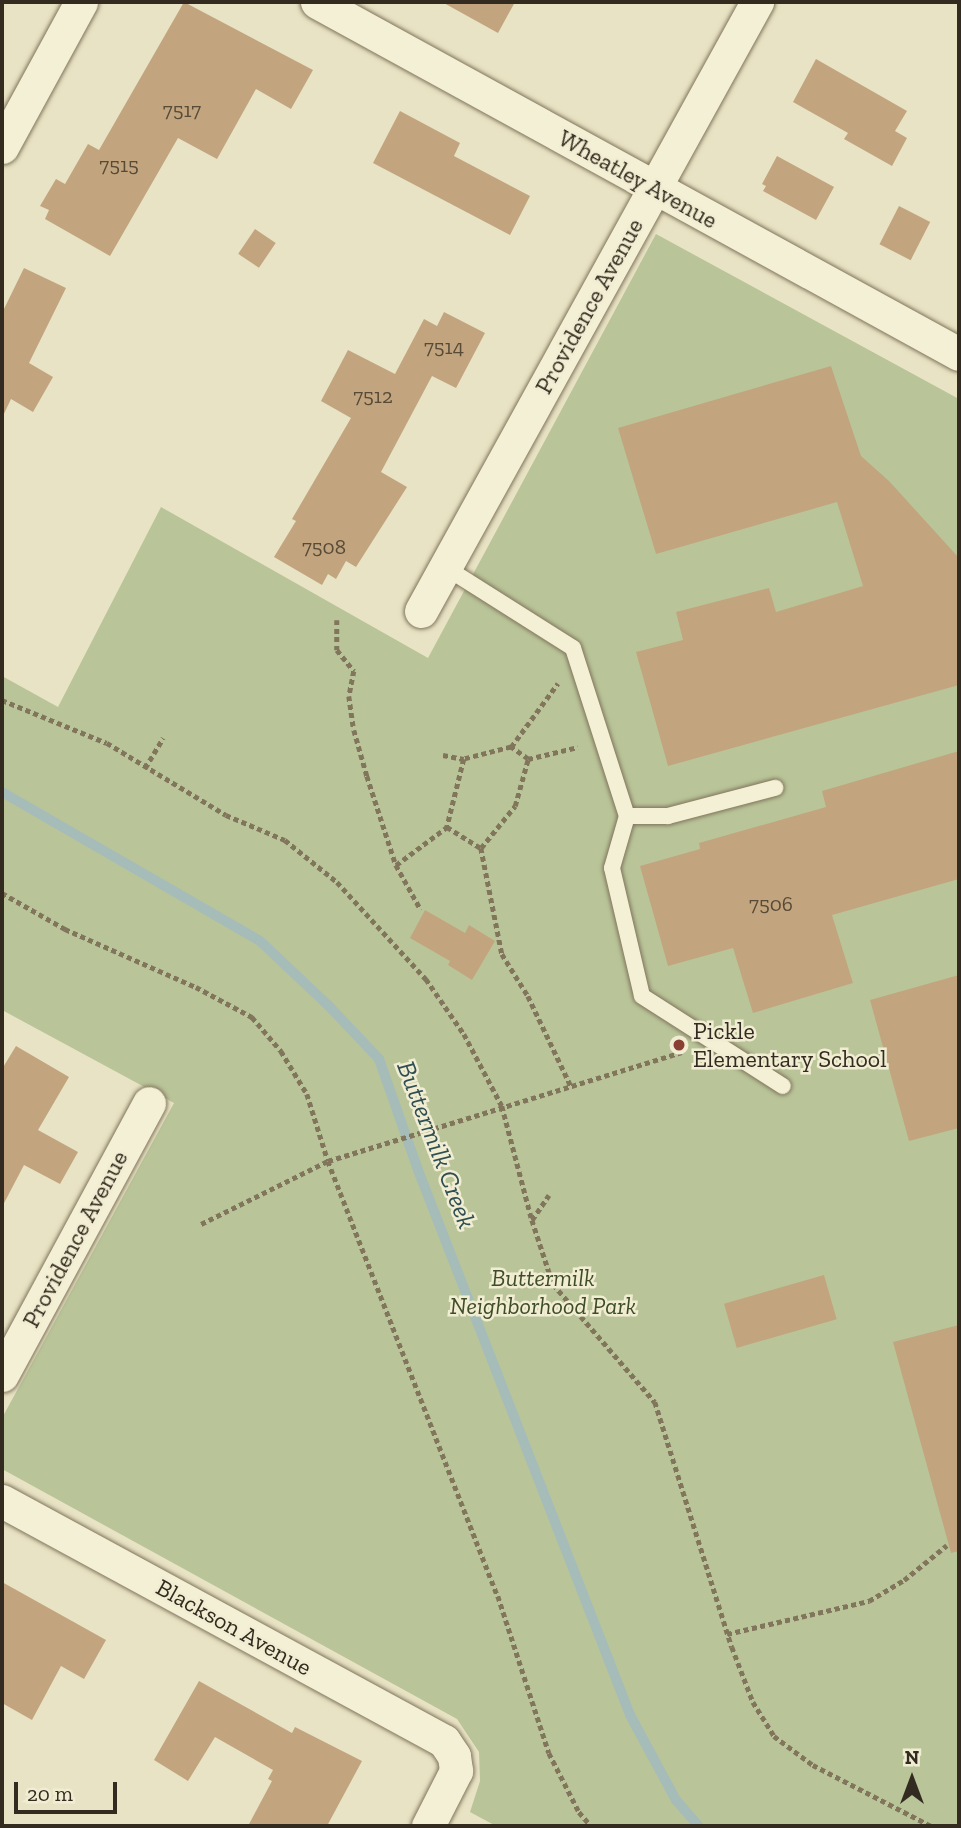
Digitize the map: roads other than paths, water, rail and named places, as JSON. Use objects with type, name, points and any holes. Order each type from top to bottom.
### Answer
[{"type":"street","points":[[2,147],[81,2]]},
{"type":"street","name":"Wheatley Avenue","points":[[317,2],[959,355]]},
{"type":"street","name":"Providence Avenue","points":[[421,611],[757,2]]},
{"type":"street","name":"Providence Avenue","points":[[2,1375],[149,1103]]},
{"type":"street","name":"Blackson Avenue","points":[[2,1501],[444,1741],[456,1763],[453,1779],[428,1826]]},
{"type":"lane","points":[[445,567],[573,648],[627,816],[612,868],[642,996],[783,1086]]},
{"type":"lane","points":[[627,816],[668,816],[775,788]]},
{"type":"waterway","name":"Buttermilk Creek","points":[[2,792],[260,941],[328,1005],[379,1059],[418,1170],[630,1715],[676,1800],[699,1826]]},
{"type":"place","name":"Pickle Elementary School","points":[[679,1045]]},
{"type":"park label","name":"Buttermilk Neighborhood Park","points":[[543,1292]]}]
